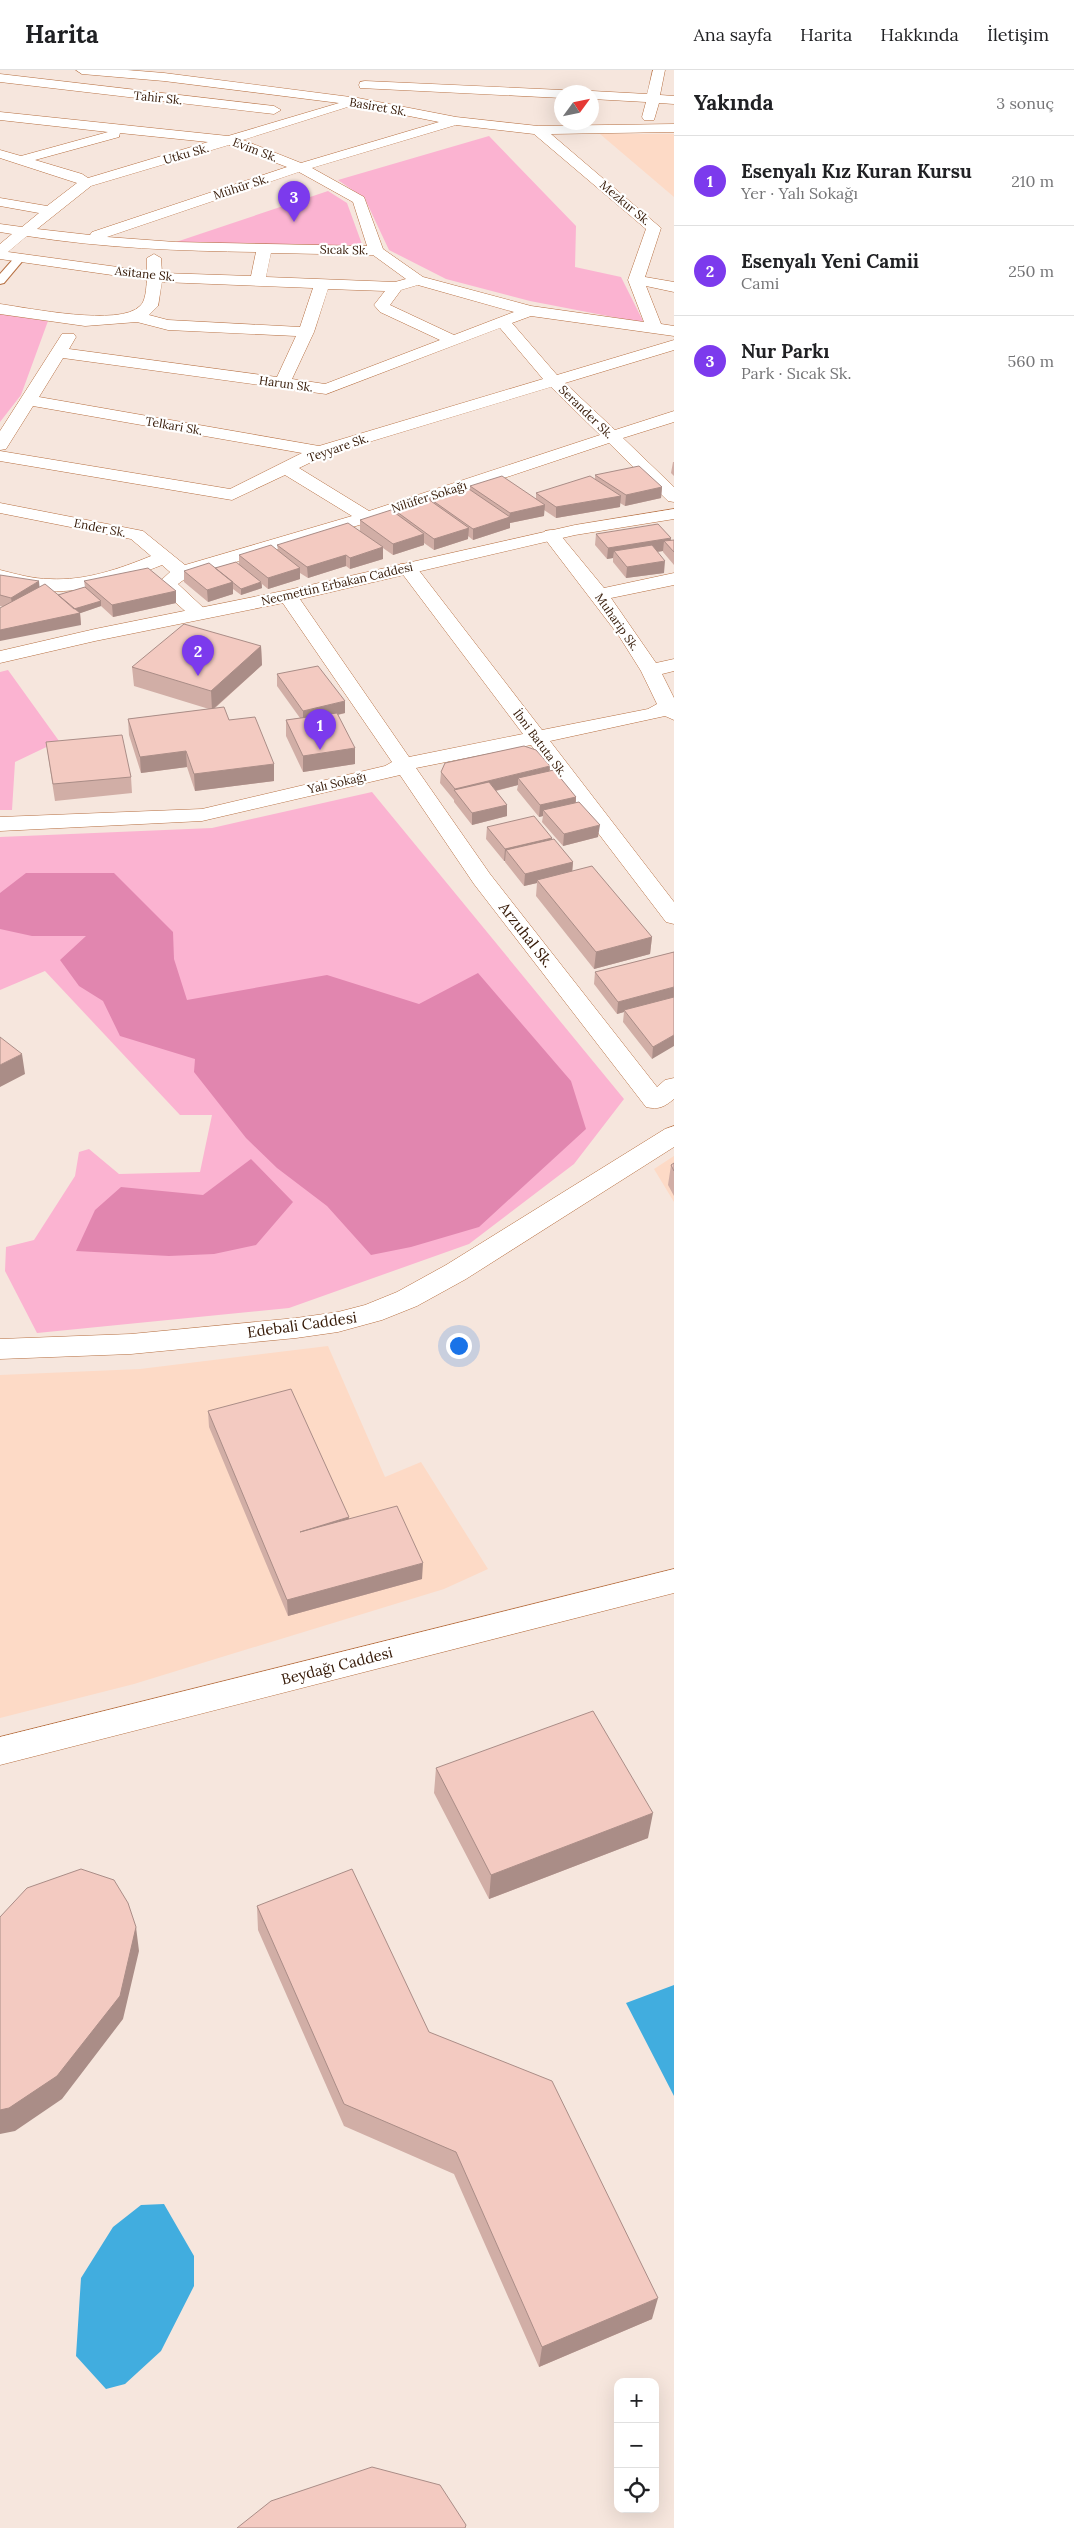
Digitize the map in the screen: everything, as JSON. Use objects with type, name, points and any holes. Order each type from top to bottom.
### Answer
[{"type":"street","name":"Basiret Sk.","points":[[82,70],[167,74],[358,102],[456,121],[530,126],[674,128]]},
{"type":"street","points":[[358,102],[365,85],[366,70]]},
{"type":"street","points":[[642,71],[674,73]]},
{"type":"street","points":[[647,128],[659,71]]},
{"type":"street","points":[[525,97],[526,77]]},
{"type":"street","name":"Tahir Sk.","points":[[0,78],[316,115]]},
{"type":"street","points":[[365,85],[525,97],[554,95]]},
{"type":"street","points":[[599,95],[674,100]]},
{"type":"street","name":"Utku Sk.","points":[[0,253],[23,232],[86,183],[233,141],[358,102]]},
{"type":"street","name":"Evim Sk.","points":[[0,116],[233,141],[301,168],[358,200],[376,251]]},
{"type":"street","name":"Mühür Sk.","points":[[84,239],[301,168],[456,121]]},
{"type":"street","name":"Mezkur Sk.","points":[[530,126],[654,228],[636,280]]},
{"type":"street","points":[[21,160],[130,129]]},
{"type":"street","points":[[0,154],[77,177],[86,183]]},
{"type":"street","points":[[0,202],[49,211]]},
{"type":"street","points":[[649,224],[666,225]]},
{"type":"street","name":"Sıcak Sk.","points":[[0,228],[84,239],[154,244],[376,251],[418,280],[530,311],[674,332]]},
{"type":"street","points":[[137,317],[150,306],[155,276],[154,244]]},
{"type":"street","points":[[257,281],[265,248]]},
{"type":"street","name":"Asitane Sk.","points":[[0,253],[20,258],[155,276],[396,287],[418,280]]},
{"type":"street","points":[[636,280],[674,287]]},
{"type":"street","points":[[636,280],[654,328]]},
{"type":"street","points":[[282,383],[306,332],[322,284]]},
{"type":"street","points":[[396,287],[382,305],[384,309],[455,341]]},
{"type":"street","points":[[0,309],[85,321],[137,317],[168,325],[306,332]]},
{"type":"street","name":"Harun Sk.","points":[[58,352],[326,389],[429,348],[455,341],[530,311]]},
{"type":"street","points":[[0,445],[70,334],[85,321]]},
{"type":"street","name":"Serander Sk.","points":[[503,322],[554,382],[674,498]]},
{"type":"street","name":"Teyyare Sk.","points":[[0,456],[232,495],[320,451],[674,345]]},
{"type":"street","name":"Telkari Sk.","points":[[28,400],[320,451]]},
{"type":"street","name":"Nilüfer Sokağı","points":[[182,572],[367,517],[674,416]]},
{"type":"street","points":[[286,468],[367,517]]},
{"type":"street","name":"Ender Sk.","points":[[0,508],[137,535],[182,572]]},
{"type":"street","name":"Necmettin Erbakan Caddesi","points":[[0,657],[95,635],[288,596],[551,535],[674,514]]},
{"type":"street","name":"Muharip Sk.","points":[[551,535],[599,595],[651,670],[671,710]]},
{"type":"street","points":[[0,576],[49,585],[63,585],[118,576],[165,557]]},
{"type":"street","name":"İbni Batuta Sk.","points":[[407,568],[674,917]]},
{"type":"street","points":[[182,572],[166,584],[200,614]]},
{"type":"street","points":[[599,595],[674,579]]},
{"type":"street","name":"Arzuhal Sk.","points":[[288,596],[482,879],[665,1093]]},
{"type":"street","points":[[651,670],[674,666]]},
{"type":"street","name":"Yalı Sokağı","points":[[0,824],[202,815],[392,771],[404,764],[671,710]]},
{"type":"street","name":"Edebali Caddesi","points":[[0,1349],[131,1344],[296,1328],[338,1322],[372,1313],[407,1299],[456,1272],[674,1135]]},
{"type":"street","name":"Beydağı Caddesi","points":[[0,1751],[674,1581]]},
{"type":"lane","points":[[0,281],[20,258]]},
{"type":"shaded area","points":[[600,134],[674,134],[674,197]]},
{"type":"shaded area","points":[[489,136],[576,226],[575,267],[621,277],[644,323],[530,301],[446,279],[389,250],[365,199],[338,180]]},
{"type":"shaded area","points":[[328,191],[347,203],[363,247],[176,242]]},
{"type":"shaded area","points":[[0,314],[48,321],[21,395],[0,422]]},
{"type":"shaded area","points":[[8,670],[59,741],[15,762],[12,810],[0,810],[0,672]]},
{"type":"shaded area","points":[[372,792],[624,1099],[574,1164],[469,1244],[289,1308],[37,1333],[5,1271],[6,1247],[34,1240],[75,1176],[79,1152],[89,1149],[119,1174],[200,1172],[212,1115],[180,1115],[45,971],[0,990],[0,837],[212,828]]},
{"type":"shaded area","points":[[26,873],[114,873],[173,932],[174,959],[187,1000],[327,975],[419,1004],[478,973],[571,1081],[586,1129],[479,1227],[411,1247],[371,1255],[327,1206],[277,1168],[246,1138],[194,1072],[195,1059],[120,1036],[103,1001],[79,986],[60,960],[86,936],[32,936],[0,929],[0,893]]},
{"type":"shaded area","points":[[674,1156],[674,1202],[654,1169]]},
{"type":"shaded area","points":[[251,1159],[293,1202],[256,1245],[214,1254],[169,1256],[76,1251],[95,1210],[121,1187],[203,1195]]},
{"type":"shaded area","points":[[328,1346],[385,1477],[421,1462],[488,1569],[444,1589],[134,1684],[0,1718],[0,1375],[140,1369]]},
{"type":"water","points":[[674,1985],[674,2096],[626,2003]]},
{"type":"water","points":[[164,2204],[194,2256],[194,2286],[161,2351],[125,2384],[106,2389],[76,2356],[81,2278],[113,2227],[141,2205]]},
{"type":"building","points":[[639,466],[662,487],[626,495],[595,475]]},
{"type":"building","points":[[502,476],[545,505],[510,513],[470,486]]},
{"type":"building","points":[[590,476],[621,496],[556,507],[536,493]]},
{"type":"building","points":[[466,487],[510,517],[473,529],[429,498]]},
{"type":"building","points":[[428,499],[469,528],[434,539],[393,509]]},
{"type":"building","points":[[391,510],[424,534],[393,544],[360,520]]},
{"type":"building","points":[[348,523],[383,547],[350,558],[346,555],[307,567],[277,545]]},
{"type":"building","points":[[658,524],[671,538],[608,548],[596,534]]},
{"type":"building","points":[[674,540],[674,552],[664,541]]},
{"type":"building","points":[[271,545],[300,568],[268,578],[239,555]]},
{"type":"building","points":[[652,545],[665,561],[627,567],[614,551]]},
{"type":"building","points":[[236,562],[261,582],[241,589],[215,568]]},
{"type":"building","points":[[209,563],[233,582],[207,590],[184,571]]},
{"type":"building","points":[[148,568],[176,591],[112,605],[84,581]]},
{"type":"building","points":[[0,575],[39,581],[11,598],[0,595]]},
{"type":"building","points":[[45,584],[80,613],[0,630],[0,608]]},
{"type":"building","points":[[85,587],[101,601],[74,609],[58,595]]},
{"type":"building","points":[[184,624],[261,646],[211,691],[132,667]]},
{"type":"building","points":[[318,666],[345,701],[303,711],[277,674]]},
{"type":"building","points":[[224,707],[229,720],[255,717],[274,764],[194,774],[186,751],[140,757],[128,719]]},
{"type":"building","points":[[337,713],[355,748],[303,756],[286,720]]},
{"type":"building","points":[[122,735],[131,777],[53,784],[46,742]]},
{"type":"building","points":[[524,746],[536,750],[550,766],[455,789],[441,772],[445,763]]},
{"type":"building","points":[[554,770],[576,797],[540,805],[518,778]]},
{"type":"building","points":[[489,782],[507,805],[472,813],[454,790]]},
{"type":"building","points":[[579,802],[600,825],[564,834],[543,810]]},
{"type":"building","points":[[534,816],[552,838],[505,849],[487,827]]},
{"type":"building","points":[[554,839],[573,862],[525,874],[506,850]]},
{"type":"building","points":[[592,866],[652,937],[596,952],[537,880]]},
{"type":"building","points":[[674,952],[674,987],[618,1002],[595,972]]},
{"type":"building","points":[[674,997],[674,1035],[653,1047],[624,1010]]},
{"type":"building","points":[[0,1037],[22,1054],[0,1065]]},
{"type":"building","points":[[291,1389],[349,1517],[300,1532],[397,1506],[423,1563],[287,1600],[208,1411]]},
{"type":"building","points":[[593,1711],[653,1813],[491,1875],[436,1768]]},
{"type":"building","points":[[81,1869],[114,1880],[128,1903],[136,1927],[120,1996],[57,2076],[9,2108],[0,2110],[0,1917],[27,1888]]},
{"type":"building","points":[[352,1869],[429,2032],[552,2081],[658,2298],[542,2347],[456,2152],[344,2104],[257,1906]]},
{"type":"building","points":[[372,2467],[440,2485],[466,2525],[465,2528],[237,2528],[271,2501]]},
{"type":"place","name":"Nur Parkı","points":[[294,222]]},
{"type":"place","name":"Esenyalı Yeni Camii","points":[[198,676]]},
{"type":"place","name":"Esenyalı Kız Kuran Kursu","points":[[320,750]]}]
